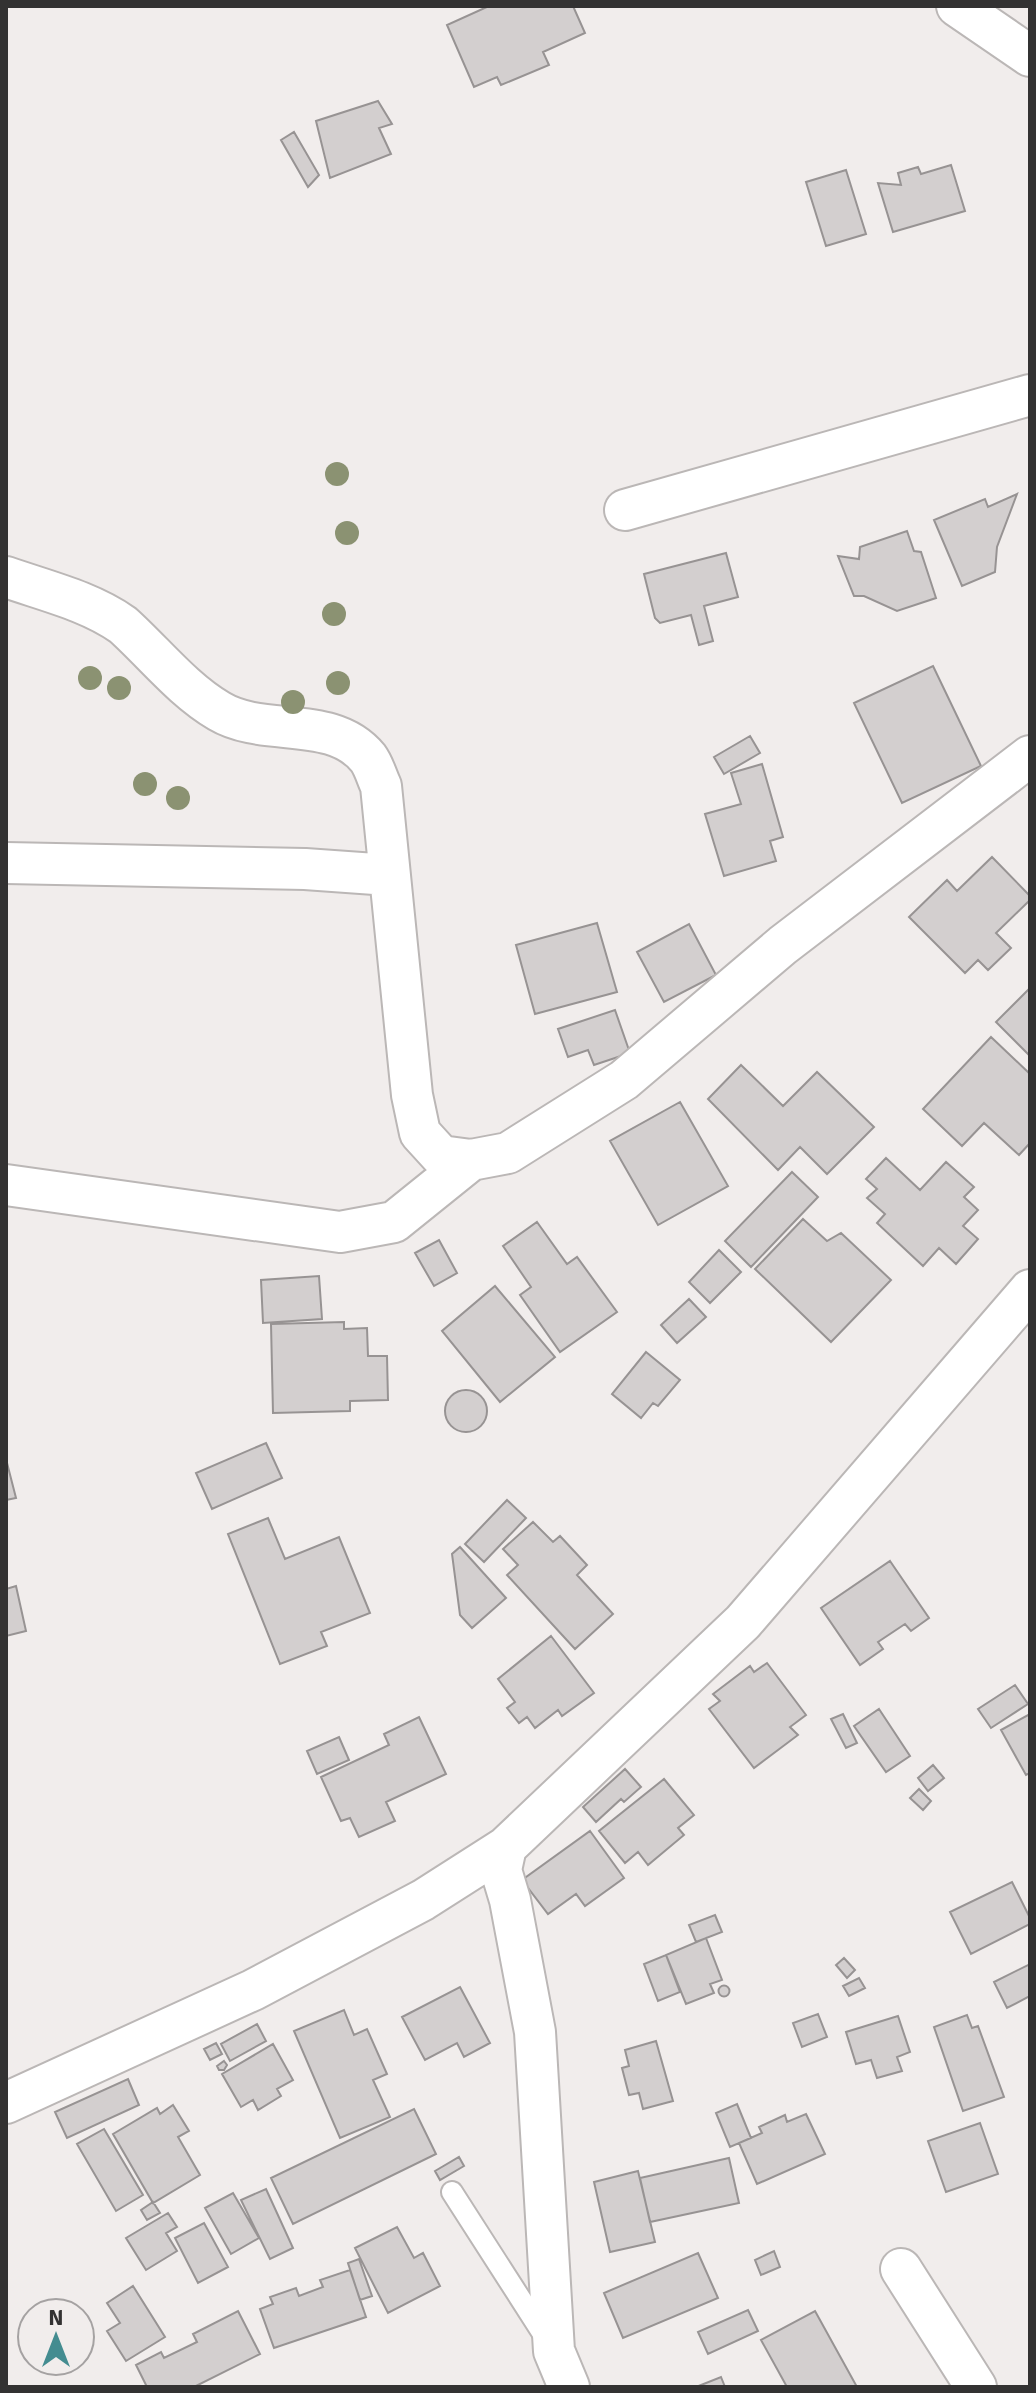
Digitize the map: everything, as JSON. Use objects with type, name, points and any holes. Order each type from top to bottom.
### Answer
[{"type":"street","points":[[957,6],[1030,56]]},
{"type":"street","points":[[625,510],[1030,395]]},
{"type":"street","points":[[6,577],[110,616],[198,696],[220,712],[242,721],[327,733],[349,741],[369,759],[381,786],[412,1095],[420,1133],[441,1156],[471,1160],[508,1153],[624,1080],[783,945],[1030,756]]},
{"type":"street","points":[[6,863],[305,869],[389,875]]},
{"type":"street","points":[[6,1185],[340,1232],[394,1222],[471,1160]]},
{"type":"street","points":[[6,2103],[253,1990],[423,1900],[506,1847],[743,1622],[1030,1290]]},
{"type":"street","points":[[506,1847],[501,1870],[510,1900],[535,2032],[562,2369]]},
{"type":"street","points":[[901,2269],[976,2387]]},
{"type":"lane","points":[[452,2192],[562,2369]]},
{"type":"building","points":[[489,6],[573,6],[585,33],[543,52],[549,65],[501,85],[497,77],[474,87],[447,25]]},
{"type":"building","points":[[378,101],[392,124],[379,128],[391,154],[330,178],[316,121]]},
{"type":"building","points":[[294,132],[319,175],[308,187],[281,140]]},
{"type":"building","points":[[951,165],[965,211],[893,232],[878,183],[901,185],[898,173],[918,167],[921,174]]},
{"type":"building","points":[[846,170],[866,234],[826,246],[806,182]]},
{"type":"building","points":[[1017,494],[997,547],[995,572],[962,586],[934,520],[985,499],[988,507]]},
{"type":"building","points":[[907,531],[914,551],[921,552],[936,598],[897,611],[864,596],[854,596],[838,556],[859,559],[860,547]]},
{"type":"building","points":[[726,553],[738,597],[704,606],[713,641],[699,645],[691,615],[660,623],[655,618],[644,574]]},
{"type":"building","points":[[933,666],[981,766],[902,803],[854,703]]},
{"type":"building","points":[[750,736],[760,753],[724,774],[714,757]]},
{"type":"building","points":[[762,764],[783,837],[770,841],[776,861],[724,876],[705,814],[741,804],[731,773]]},
{"type":"building","points":[[992,857],[1030,896],[1030,900],[996,933],[1011,948],[988,970],[978,960],[965,973],[909,917],[947,880],[957,891]]},
{"type":"building","points":[[597,923],[617,992],[535,1014],[516,945]]},
{"type":"building","points":[[689,924],[716,975],[664,1002],[637,952]]},
{"type":"building","points":[[1030,988],[1030,1056],[996,1022]]},
{"type":"building","points":[[615,1010],[630,1053],[594,1065],[588,1050],[568,1057],[558,1029]]},
{"type":"building","points":[[991,1037],[1030,1074],[1030,1143],[1019,1155],[984,1123],[962,1146],[923,1109]]},
{"type":"building","points":[[741,1065],[783,1106],[817,1072],[874,1127],[827,1174],[800,1147],[778,1170],[708,1099]]},
{"type":"building","points":[[680,1102],[728,1186],[658,1225],[610,1141]]},
{"type":"building","points":[[886,1158],[920,1190],[946,1162],[974,1187],[964,1197],[978,1210],[963,1226],[978,1239],[956,1264],[939,1248],[923,1266],[877,1223],[885,1214],[867,1198],[877,1189],[866,1179]]},
{"type":"building","points":[[792,1172],[818,1197],[751,1267],[725,1241]]},
{"type":"building","points":[[803,1219],[827,1241],[841,1233],[891,1280],[831,1342],[755,1269]]},
{"type":"building","points":[[537,1222],[567,1264],[577,1257],[617,1312],[560,1352],[520,1295],[531,1287],[503,1246]]},
{"type":"building","points":[[439,1240],[457,1273],[434,1286],[415,1253]]},
{"type":"building","points":[[719,1250],[741,1272],[710,1303],[689,1282]]},
{"type":"building","points":[[319,1276],[322,1319],[263,1323],[261,1280]]},
{"type":"building","points":[[495,1286],[555,1357],[500,1402],[442,1331]]},
{"type":"building","points":[[689,1299],[706,1317],[677,1343],[661,1325]]},
{"type":"building","points":[[344,1322],[344,1329],[367,1328],[368,1356],[387,1356],[388,1400],[350,1401],[350,1411],[273,1413],[271,1324]]},
{"type":"building","points":[[646,1352],[680,1380],[658,1406],[653,1403],[641,1418],[612,1394]]},
{"type":"building","points":[[466,1390],[481,1396],[487,1411],[481,1426],[466,1432],[451,1426],[445,1411],[451,1396]]},
{"type":"building","points":[[266,1443],[282,1478],[212,1509],[196,1473]]},
{"type":"building","points":[[6,1459],[16,1498],[6,1500]]},
{"type":"building","points":[[507,1500],[526,1518],[484,1562],[465,1544]]},
{"type":"building","points":[[268,1518],[285,1559],[339,1537],[370,1613],[321,1632],[327,1646],[280,1664],[228,1534]]},
{"type":"building","points":[[533,1522],[553,1542],[560,1536],[587,1565],[577,1575],[613,1614],[575,1649],[507,1575],[518,1565],[503,1549]]},
{"type":"building","points":[[460,1547],[506,1598],[472,1628],[460,1615],[452,1554]]},
{"type":"building","points":[[890,1561],[929,1618],[911,1631],[905,1624],[878,1642],[883,1649],[860,1665],[821,1608]]},
{"type":"building","points":[[16,1586],[26,1631],[6,1636],[6,1589]]},
{"type":"building","points":[[551,1636],[594,1693],[562,1716],[558,1710],[535,1728],[527,1717],[519,1723],[507,1708],[515,1702],[498,1679]]},
{"type":"building","points":[[767,1663],[806,1715],[790,1727],[798,1735],[754,1768],[709,1709],[720,1701],[713,1694],[750,1666],[754,1672]]},
{"type":"building","points":[[1015,1685],[1028,1704],[991,1728],[978,1709]]},
{"type":"building","points":[[879,1709],[910,1756],[886,1772],[854,1726]]},
{"type":"building","points":[[843,1714],[857,1743],[846,1748],[831,1719]]},
{"type":"building","points":[[1030,1714],[1030,1773],[1026,1775],[1001,1730]]},
{"type":"building","points":[[419,1717],[446,1774],[386,1802],[395,1821],[359,1837],[350,1818],[341,1821],[321,1777],[389,1745],[384,1734]]},
{"type":"building","points":[[339,1737],[349,1760],[317,1774],[307,1751]]},
{"type":"building","points":[[933,1765],[944,1778],[928,1791],[918,1778]]},
{"type":"building","points":[[625,1769],[641,1787],[624,1802],[621,1799],[596,1822],[583,1807]]},
{"type":"building","points":[[664,1779],[694,1815],[678,1828],[684,1835],[648,1865],[638,1852],[625,1863],[599,1831]]},
{"type":"building","points":[[919,1789],[931,1801],[923,1810],[910,1798]]},
{"type":"building","points":[[590,1831],[624,1878],[585,1906],[576,1894],[548,1914],[522,1880]]},
{"type":"building","points":[[1012,1882],[1030,1924],[971,1954],[950,1912]]},
{"type":"building","points":[[715,1915],[722,1932],[696,1942],[689,1925]]},
{"type":"building","points":[[706,1938],[722,1980],[710,1984],[714,1993],[686,2004],[666,1955]]},
{"type":"building","points":[[666,1955],[680,1992],[658,2001],[644,1964]]},
{"type":"building","points":[[844,1958],[855,1970],[847,1978],[836,1965]]},
{"type":"building","points":[[1030,1964],[1030,1996],[1007,2008],[994,1982]]},
{"type":"building","points":[[859,1978],[865,1988],[849,1996],[843,1986]]},
{"type":"building","points":[[724,1986],[729,1991],[724,1996],[719,1991]]},
{"type":"building","points":[[460,1987],[490,2043],[464,2057],[457,2043],[425,2060],[402,2017]]},
{"type":"building","points":[[344,2010],[354,2035],[367,2029],[387,2074],[373,2080],[390,2117],[340,2138],[294,2031]]},
{"type":"building","points":[[818,2014],[827,2037],[802,2047],[793,2023]]},
{"type":"building","points":[[967,2015],[972,2028],[978,2026],[1004,2097],[963,2111],[934,2027]]},
{"type":"building","points":[[898,2016],[910,2052],[897,2057],[902,2071],[877,2078],[871,2060],[856,2064],[846,2032]]},
{"type":"building","points":[[257,2024],[266,2041],[230,2061],[221,2044]]},
{"type":"building","points":[[656,2041],[673,2101],[643,2109],[639,2093],[629,2095],[622,2068],[629,2066],[625,2050]]},
{"type":"building","points":[[216,2043],[222,2054],[210,2060],[204,2049]]},
{"type":"building","points":[[273,2044],[293,2080],[277,2089],[281,2096],[258,2110],[253,2100],[241,2107],[222,2074]]},
{"type":"building","points":[[224,2061],[227,2065],[224,2070],[219,2070],[217,2066]]},
{"type":"building","points":[[128,2079],[139,2105],[67,2138],[55,2112]]},
{"type":"building","points":[[737,2104],[751,2138],[730,2147],[716,2113]]},
{"type":"building","points":[[173,2105],[189,2131],[178,2137],[200,2175],[153,2203],[113,2134],[157,2108],[160,2114]]},
{"type":"building","points":[[414,2109],[436,2154],[293,2224],[271,2178]]},
{"type":"building","points":[[806,2114],[825,2154],[757,2184],[739,2143],[762,2133],[759,2127],[785,2115],[787,2122]]},
{"type":"building","points":[[980,2123],[998,2174],[946,2192],[928,2141]]},
{"type":"building","points":[[104,2129],[143,2195],[116,2211],[77,2144]]},
{"type":"building","points":[[459,2157],[464,2166],[440,2180],[435,2171]]},
{"type":"building","points":[[729,2158],[739,2203],[650,2222],[640,2178]]},
{"type":"building","points":[[638,2171],[655,2242],[610,2252],[594,2182]]},
{"type":"building","points":[[266,2189],[293,2248],[270,2259],[241,2200]]},
{"type":"building","points":[[233,2193],[259,2238],[231,2254],[205,2208]]},
{"type":"building","points":[[153,2202],[160,2213],[147,2220],[141,2210]]},
{"type":"building","points":[[168,2213],[177,2227],[166,2233],[177,2251],[146,2270],[126,2238]]},
{"type":"building","points":[[204,2223],[228,2267],[198,2283],[175,2238]]},
{"type":"building","points":[[397,2227],[414,2258],[423,2253],[440,2286],[388,2313],[355,2248]]},
{"type":"building","points":[[774,2251],[780,2267],[761,2275],[755,2260]]},
{"type":"building","points":[[698,2253],[718,2298],[623,2338],[604,2293]]},
{"type":"building","points":[[359,2259],[372,2296],[360,2300],[348,2263]]},
{"type":"building","points":[[350,2270],[366,2317],[274,2348],[260,2309],[273,2304],[270,2297],[296,2288],[299,2296],[323,2287],[320,2280]]},
{"type":"building","points":[[133,2286],[165,2337],[126,2361],[107,2331],[120,2323],[107,2303]]},
{"type":"building","points":[[748,2310],[758,2331],[708,2354],[698,2332]]},
{"type":"building","points":[[238,2311],[260,2354],[194,2387],[147,2387],[136,2365],[161,2352],[164,2358],[197,2342],[193,2334]]},
{"type":"building","points":[[815,2311],[857,2387],[787,2387],[761,2340]]},
{"type":"building","points":[[721,2377],[725,2387],[696,2387]]}]
